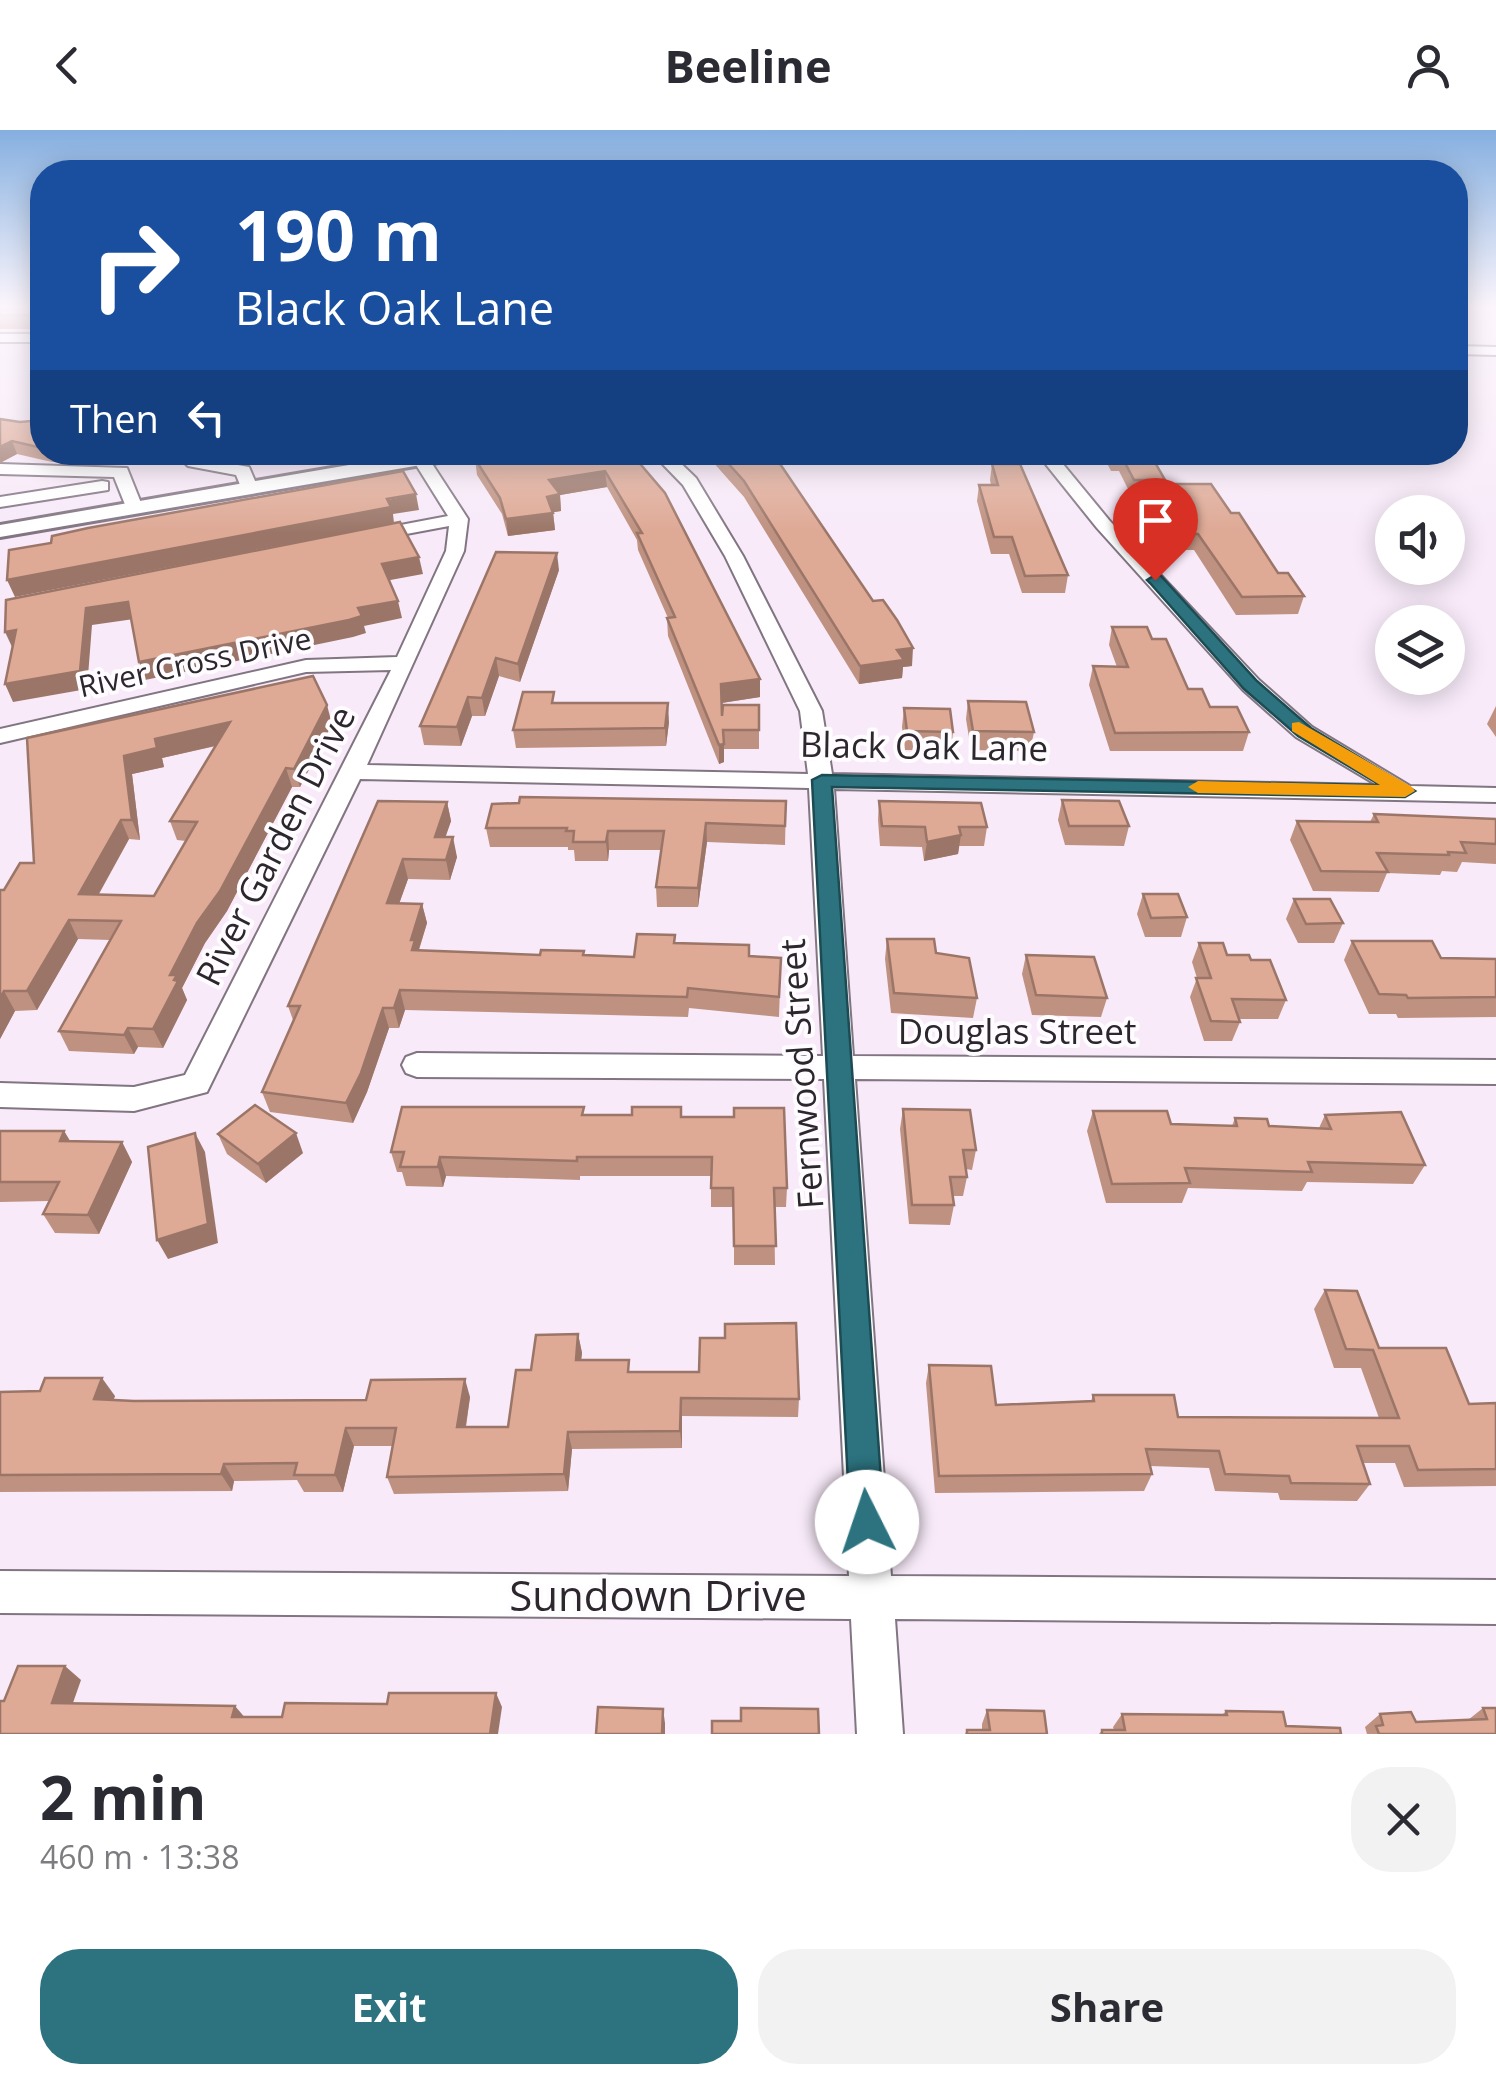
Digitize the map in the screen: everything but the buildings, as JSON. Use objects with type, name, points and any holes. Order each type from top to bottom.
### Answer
[{"type":"street","points":[[210,465],[242,471],[249,488]]},
{"type":"street","points":[[0,531],[391,465]]},
{"type":"street","points":[[348,540],[458,519],[425,465]]},
{"type":"street","name":"Fernwood Street","points":[[672,465],[690,482],[734,556],[811,711],[822,780],[880,1734]]},
{"type":"street","points":[[1055,465],[1103,524],[1251,685],[1304,732],[1405,791]]},
{"type":"street","points":[[3,472],[122,472],[134,508]]},
{"type":"street","points":[[0,502],[126,482]]},
{"type":"street","points":[[35,496],[39,524]]},
{"type":"street","name":"River Garden Drive","points":[[0,1094],[134,1099],[196,1084],[405,663],[456,550],[458,519]]},
{"type":"street","name":"River Cross Drive","points":[[0,736],[306,666],[405,663]]},
{"type":"street","name":"Black Oak Lane","points":[[352,772],[1496,795]]},
{"type":"street","name":"Douglas Street","points":[[418,1065],[1496,1072]]},
{"type":"street","name":"Sundown Drive","points":[[0,1592],[1496,1602]]},
{"type":"slow traffic","points":[[1198,787],[1405,791],[1299,727]]},
{"type":"route","points":[[867,1522],[822,780],[1405,791],[1304,732],[1251,685],[1155,580]]}]
